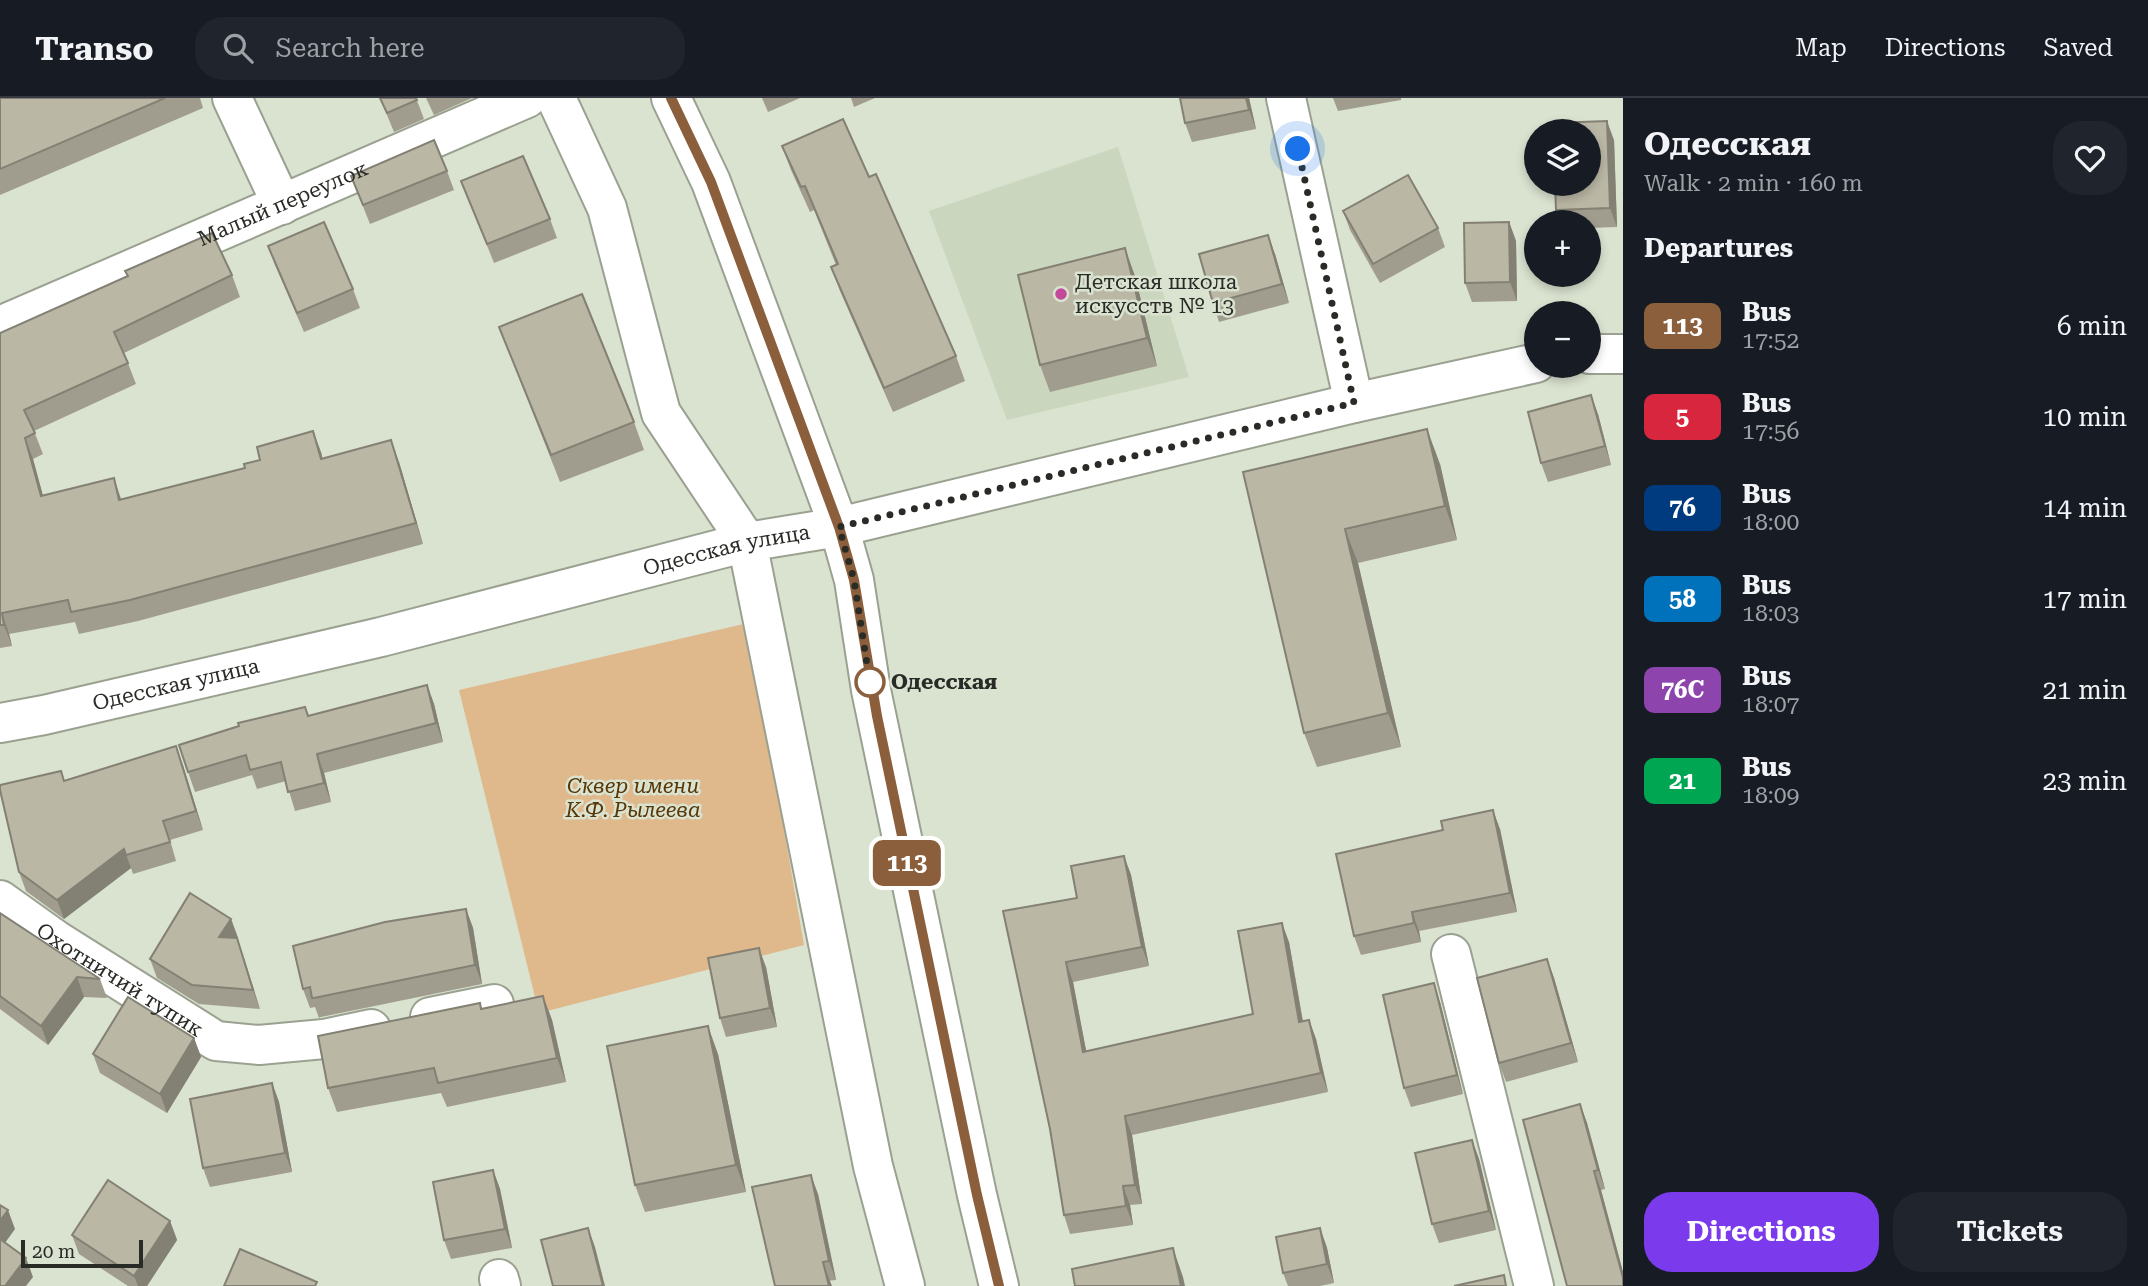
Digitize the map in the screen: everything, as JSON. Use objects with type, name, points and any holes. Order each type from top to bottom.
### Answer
[{"type":"street","points":[[232,98],[282,205]]},
{"type":"street","name":"Малый переулок","points":[[0,326],[527,98]]},
{"type":"street","points":[[556,98],[607,208],[662,413],[747,542],[873,1166],[905,1286]]},
{"type":"street","points":[[671,98],[711,182],[839,527],[854,580],[877,717],[977,1195],[999,1286]]},
{"type":"street","points":[[1286,98],[1354,403]]},
{"type":"street","points":[[1601,354],[1623,354]]},
{"type":"street","name":"Одесская улица","points":[[0,723],[382,637],[747,542],[839,527],[1354,403],[1524,366]]},
{"type":"street","name":"Охотничий тупик","points":[[0,900],[55,940],[216,1041],[259,1045],[324,1039],[494,1004]]},
{"type":"street","points":[[1451,954],[1534,1286]]},
{"type":"shaded area","name":"Детская школа искусств № 13","points":[[1118,147],[1189,377],[1007,420],[929,211]]},
{"type":"green space","name":"Сквер имени К.Ф. Рылеева","points":[[748,623],[804,945],[539,1013],[459,690]]},
{"type":"building","points":[[0,98],[165,98],[0,169]]},
{"type":"building","points":[[380,98],[416,98],[417,100],[387,113]]},
{"type":"building","points":[[1180,98],[1246,98],[1249,110],[1185,123]]},
{"type":"building","points":[[843,119],[869,177],[876,174],[956,356],[884,388],[831,267],[838,264],[805,186],[801,187],[782,146]]},
{"type":"building","points":[[1601,121],[1607,121],[1610,208],[1556,210],[1555,196],[1601,196]]},
{"type":"building","points":[[434,140],[447,171],[363,205],[351,176]]},
{"type":"building","points":[[523,156],[550,219],[487,244],[461,181]]},
{"type":"building","points":[[1408,175],[1438,228],[1373,264],[1343,211]]},
{"type":"building","points":[[324,222],[353,289],[297,313],[268,246]]},
{"type":"building","points":[[1509,222],[1510,282],[1465,283],[1464,223]]},
{"type":"building","points":[[212,233],[232,275],[114,332],[128,363],[24,410],[35,433],[25,438],[41,496],[114,478],[119,500],[245,468],[244,464],[260,460],[257,447],[313,431],[321,459],[391,440],[416,523],[130,600],[71,612],[68,600],[2,613],[4,625],[0,625],[0,333],[128,276],[125,271]]},
{"type":"building","points":[[1268,235],[1282,284],[1213,303],[1199,254]]},
{"type":"building","points":[[1125,248],[1147,338],[1040,365],[1018,275]]},
{"type":"building","points":[[582,294],[634,422],[551,455],[499,327]]},
{"type":"building","points":[[1591,395],[1605,446],[1541,463],[1528,412]]},
{"type":"building","points":[[1427,429],[1445,506],[1345,529],[1388,713],[1304,733],[1243,472]]},
{"type":"building","points":[[427,685],[436,723],[317,754],[324,783],[288,792],[281,762],[250,770],[246,755],[188,772],[179,745],[239,726],[238,723],[305,707],[308,716]]},
{"type":"building","points":[[176,746],[196,811],[163,821],[170,842],[126,855],[124,849],[57,900],[19,872],[0,785],[61,771],[64,781]]},
{"type":"building","points":[[1493,810],[1510,893],[1412,912],[1414,923],[1354,936],[1336,854],[1443,830],[1441,821]]},
{"type":"building","points":[[1124,856],[1142,947],[1066,962],[1083,1052],[1253,1014],[1238,931],[1282,923],[1299,1022],[1309,1020],[1321,1073],[1125,1116],[1135,1185],[1123,1186],[1126,1206],[1064,1215],[1050,1129],[1003,911],[1077,898],[1071,866]]},
{"type":"building","points":[[190,893],[231,919],[219,937],[237,938],[253,990],[192,985],[150,959]]},
{"type":"building","points":[[466,909],[475,965],[314,998],[310,987],[303,989],[293,946],[385,922]]},
{"type":"building","points":[[0,913],[100,979],[77,977],[41,1026],[0,996]]},
{"type":"building","points":[[759,948],[770,1008],[720,1018],[708,958]]},
{"type":"building","points":[[1547,959],[1571,1043],[1499,1063],[1477,978]]},
{"type":"building","points":[[1434,983],[1457,1075],[1404,1088],[1383,995]]},
{"type":"building","points":[[543,996],[557,1058],[438,1083],[434,1068],[328,1088],[318,1036],[480,1003],[481,1009]]},
{"type":"building","points":[[128,997],[194,1038],[160,1094],[93,1054]]},
{"type":"building","points":[[708,1026],[736,1165],[635,1185],[607,1046]]},
{"type":"building","points":[[272,1083],[285,1153],[203,1168],[190,1099]]},
{"type":"building","points":[[1580,1104],[1598,1170],[1594,1171],[1623,1286],[1567,1286],[1523,1120]]},
{"type":"building","points":[[1472,1140],[1489,1211],[1432,1224],[1415,1153]]},
{"type":"building","points":[[493,1170],[505,1229],[444,1240],[433,1182]]},
{"type":"building","points":[[811,1175],[829,1261],[823,1262],[829,1286],[775,1286],[752,1187]]},
{"type":"building","points":[[108,1180],[170,1221],[134,1276],[72,1235]]},
{"type":"building","points":[[0,1205],[8,1210],[0,1221]]},
{"type":"building","points":[[588,1228],[603,1286],[553,1286],[541,1240]]},
{"type":"building","points":[[1320,1228],[1327,1264],[1283,1273],[1276,1237]]},
{"type":"building","points":[[0,1239],[26,1258],[5,1286],[0,1286]]},
{"type":"building","points":[[1173,1248],[1181,1286],[1075,1286],[1072,1269]]},
{"type":"building","points":[[240,1249],[317,1282],[315,1286],[224,1286]]},
{"type":"building","points":[[1504,1275],[1506,1286],[1454,1286]]},
{"type":"bus line","name":"113","points":[[671,98],[711,182],[839,527],[854,580],[871,690],[977,1195],[999,1286]]},
{"type":"place","name":"Детская школа искусств № 13","points":[[1061,294]]},
{"type":"place","name":"Одесская","points":[[870,682]]},
{"type":"route","points":[[870,682],[871,690],[854,580],[839,527],[1354,403],[1298,149]]}]
